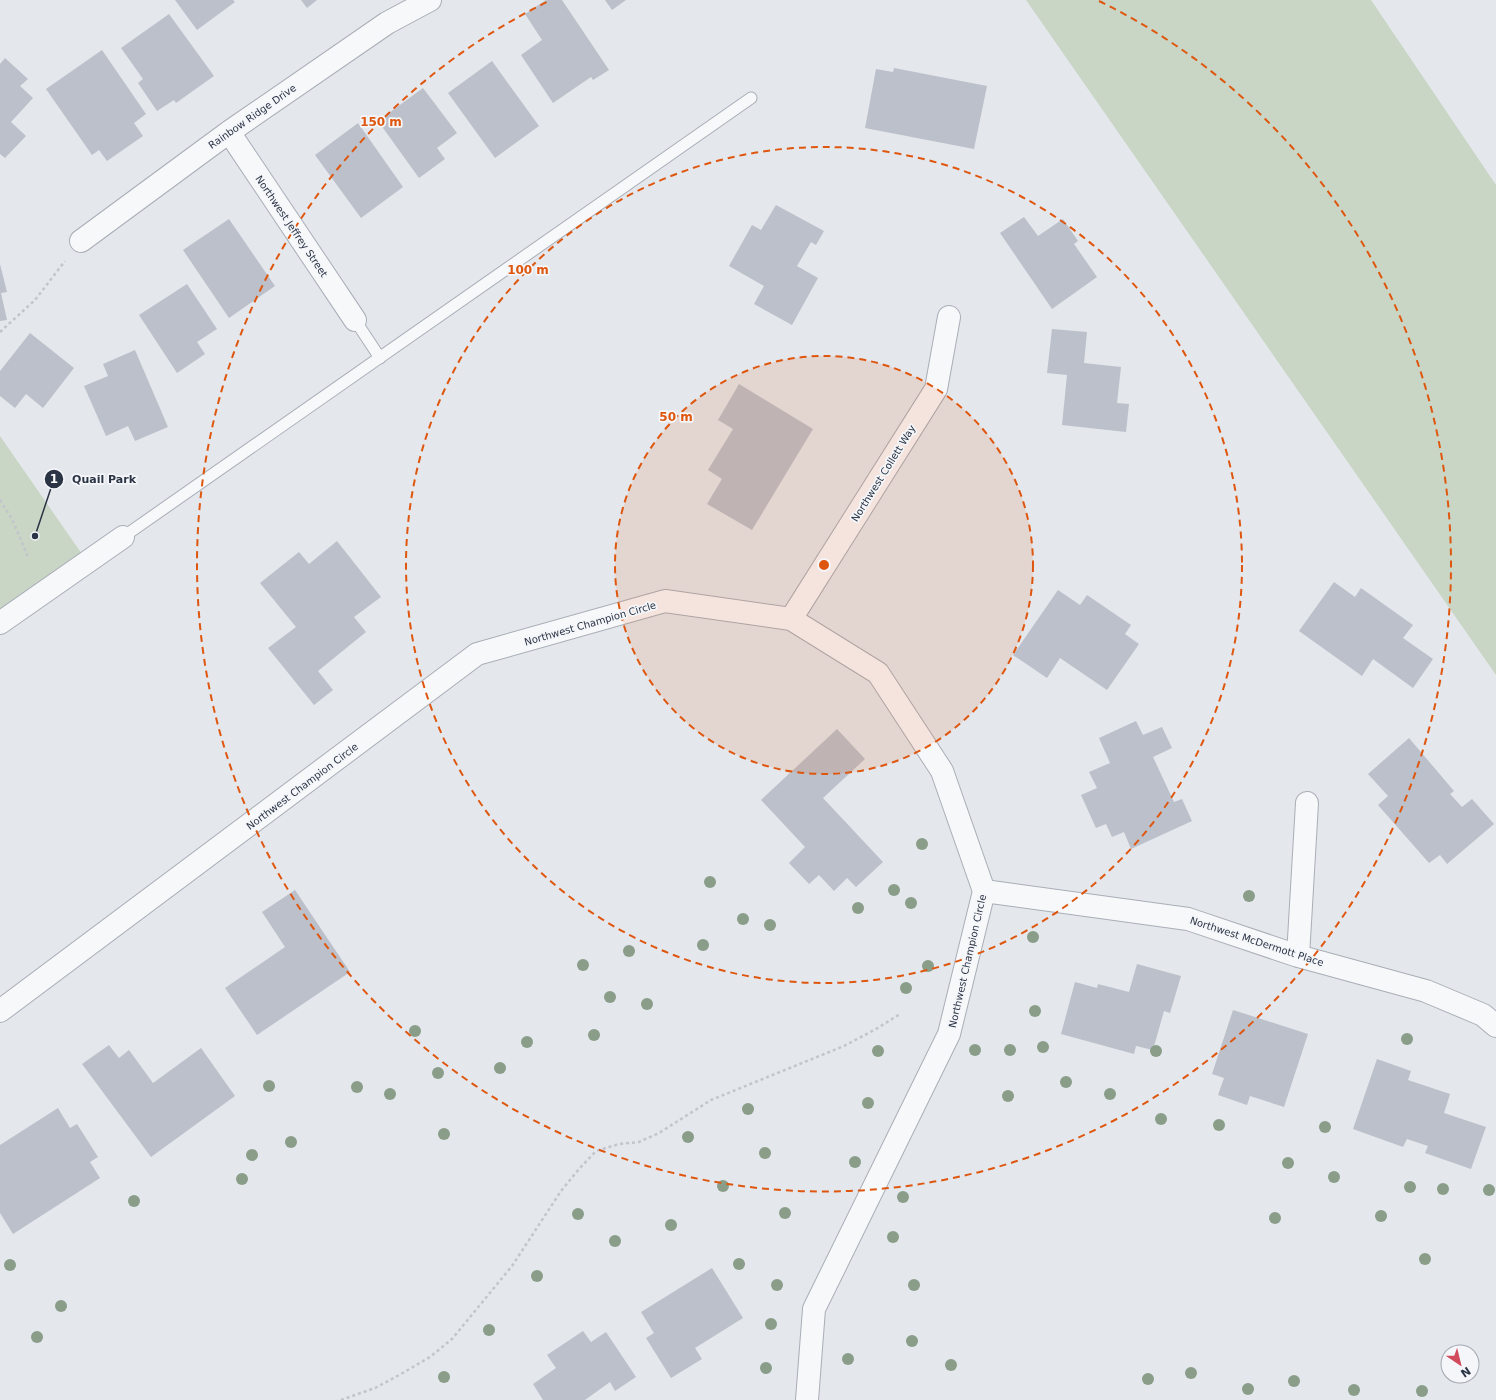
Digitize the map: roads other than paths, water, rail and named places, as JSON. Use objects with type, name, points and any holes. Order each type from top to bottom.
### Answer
[{"type":"street","name":"Rainbow Ridge Drive","points":[[81,241],[229,132],[388,23],[430,0]]},
{"type":"street","name":"Northwest Jeffrey Street","points":[[229,132],[355,320]]},
{"type":"street","name":"Northwest Collett Way","points":[[791,619],[936,389],[949,317]]},
{"type":"street","points":[[0,623],[123,537]]},
{"type":"street","name":"Northwest Champion Circle","points":[[0,1011],[477,654],[665,601],[791,619],[878,673],[942,771],[984,891],[949,1034],[814,1310],[807,1400]]},
{"type":"street","points":[[1298,956],[1307,803]]},
{"type":"street","name":"Northwest McDermott Place","points":[[984,891],[1188,919],[1298,956],[1426,991],[1483,1015],[1496,1026]]},
{"type":"lane","points":[[123,537],[751,98]]},
{"type":"lane","points":[[355,320],[380,358]]},
{"type":"place","name":"Quail Park","points":[[35,536]]}]
